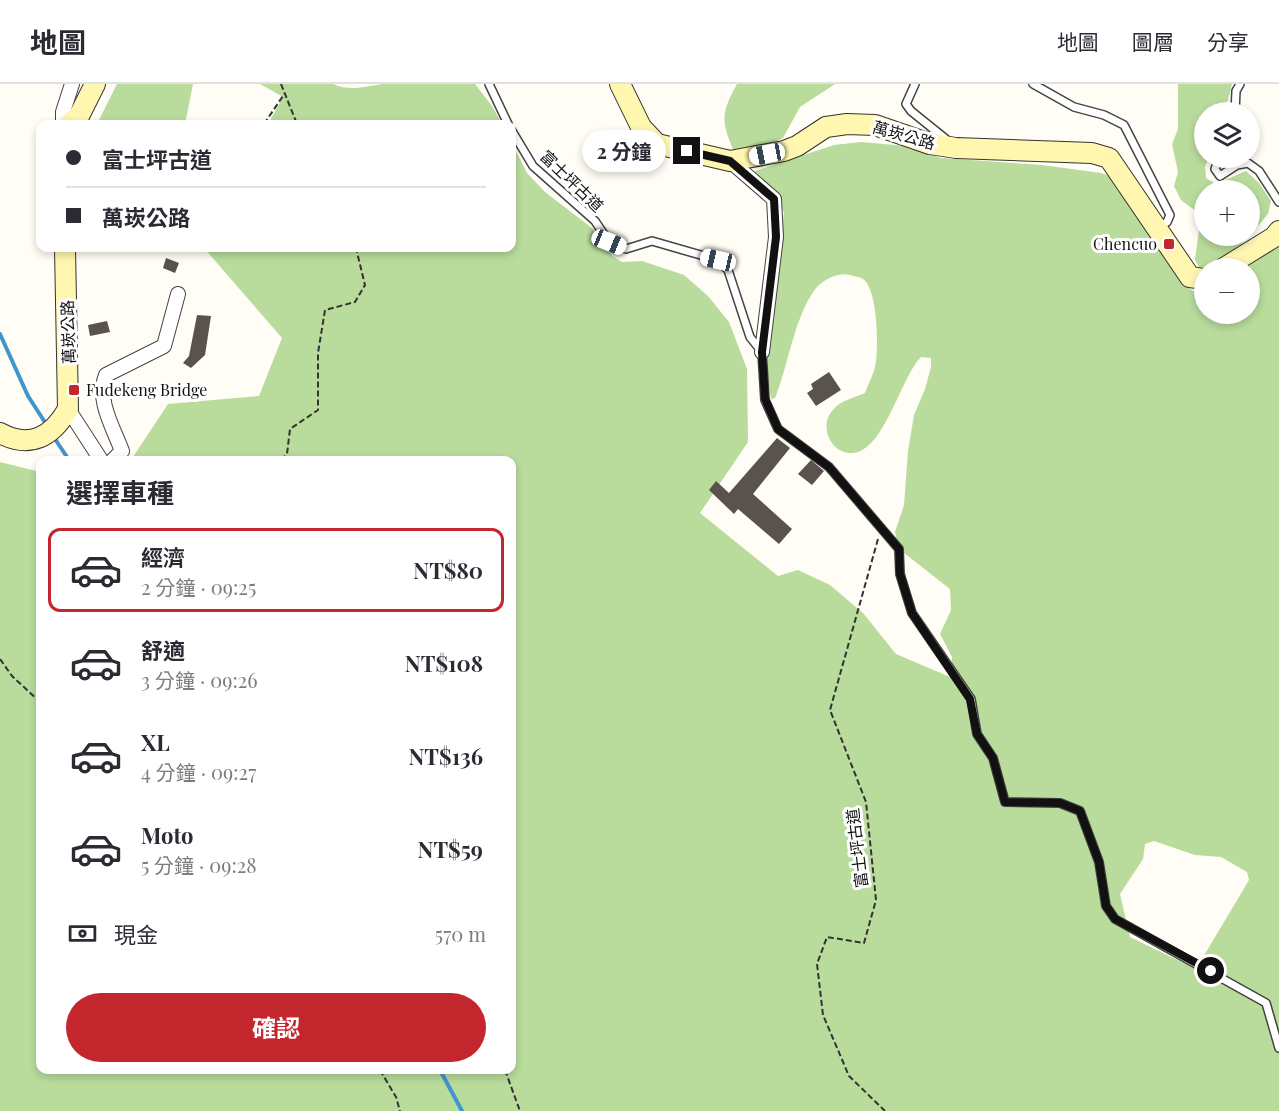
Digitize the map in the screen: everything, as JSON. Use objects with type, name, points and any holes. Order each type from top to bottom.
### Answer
[{"type":"street","points":[[63,120],[63,112],[72,84]]},
{"type":"street","points":[[74,120],[80,116],[95,84]]},
{"type":"street","name":"萬崁公路","points":[[620,84],[641,127],[657,144],[730,161],[784,151],[797,146],[826,127],[847,124],[875,125],[930,144],[956,148],[1092,153],[1109,158],[1190,277],[1194,278]]},
{"type":"street","points":[[730,161],[774,199],[776,237],[762,352]]},
{"type":"street","points":[[1240,258],[1274,237],[1279,231]]},
{"type":"street","name":"萬崁公路","points":[[65,252],[66,412]]},
{"type":"street","points":[[117,456],[122,451],[103,399],[102,385],[106,375],[164,346],[178,294]]},
{"type":"street","points":[[0,433],[18,441],[34,441],[56,426],[66,412],[98,456]]},
{"type":"lane","points":[[489,84],[506,120]]},
{"type":"lane","points":[[915,84],[906,104],[911,111],[956,148]]},
{"type":"lane","points":[[1033,84],[1074,107],[1104,115],[1124,125],[1170,215],[1167,222],[1157,228]]},
{"type":"lane","points":[[1235,102],[1236,91],[1240,84]]},
{"type":"lane","name":"富士坪古道","points":[[516,138],[533,166],[595,221],[609,242],[626,249],[652,241],[718,260],[728,270],[750,337],[762,352],[765,399],[778,429],[829,467],[899,549],[900,574],[912,613],[970,699],[977,734],[993,758],[1005,802],[1060,803],[1080,811],[1099,862],[1106,906],[1115,919],[1266,1003],[1279,1048]]},
{"type":"lane","points":[[1215,168],[1220,176],[1232,168]]},
{"type":"lane","points":[[1255,168],[1279,202]]},
{"type":"path","points":[[281,84],[295,120]]},
{"type":"path","points":[[267,120],[285,93]]},
{"type":"path","points":[[285,456],[290,429],[318,410],[318,353],[325,310],[355,302],[365,285],[357,252]]},
{"type":"path","name":"富士坪古道","points":[[881,528],[831,710],[866,802],[876,900],[864,943],[827,937],[817,964],[823,1015],[849,1076],[885,1111]]},
{"type":"path","points":[[0,659],[12,676],[36,698]]},
{"type":"path","points":[[382,1074],[396,1097],[400,1111]]},
{"type":"path","points":[[506,1074],[520,1111]]},
{"type":"green space","points":[[117,84],[193,84],[186,120],[99,120]]},
{"type":"green space","points":[[260,84],[333,84],[352,88],[384,84],[475,84],[500,120],[270,120],[283,97]]},
{"type":"green space","points":[[737,84],[835,84],[800,107],[783,138],[736,156],[725,128],[725,112]]},
{"type":"green space","points":[[1178,84],[1232,84],[1228,102],[1194,102],[1194,168],[1205,168],[1206,178],[1209,180],[1194,180],[1194,210],[1181,200],[1174,186],[1178,172],[1172,144],[1178,129]]},
{"type":"green space","points":[[861,142],[906,146],[941,158],[1042,165],[1101,173],[1118,179],[1185,286],[1194,291],[1194,324],[1260,324],[1260,258],[1258,258],[1279,244],[1279,1111],[0,1111],[0,462],[36,471],[36,1074],[516,1074],[516,456],[134,456],[168,404],[259,396],[282,338],[207,252],[516,252],[516,151],[527,173],[545,192],[592,228],[612,256],[622,262],[642,261],[684,275],[708,296],[729,322],[747,369],[748,442],[700,513],[778,576],[798,570],[830,585],[863,613],[896,654],[950,677],[952,657],[940,634],[951,610],[950,589],[899,549],[895,532],[904,505],[908,451],[914,415],[925,389],[931,358],[921,357],[914,367],[874,440],[864,449],[853,453],[838,449],[829,438],[827,431],[829,416],[840,404],[865,393],[875,367],[877,334],[872,295],[868,285],[858,277],[846,274],[837,275],[820,284],[809,298],[797,325],[780,385],[775,398],[771,399],[767,369],[768,348],[784,213],[776,193],[752,172],[834,145]],"holes":[[[1154,841],[1195,855],[1221,857],[1247,872],[1249,880],[1196,969],[1130,937],[1120,894],[1143,859],[1145,844]]]},
{"type":"green space","points":[[1246,171],[1256,180],[1225,180]]},
{"type":"green space","points":[[1260,184],[1271,201],[1268,214],[1260,223]]},
{"type":"green space","points":[[1197,246],[1240,246],[1225,258],[1195,258]]},
{"type":"building","points":[[166,258],[179,263],[175,273],[163,268]]},
{"type":"building","points":[[197,315],[211,316],[205,355],[191,368],[183,363],[189,356]]},
{"type":"building","points":[[107,321],[110,332],[90,336],[88,325]]},
{"type":"building","points":[[829,372],[841,390],[816,406],[807,393],[813,389],[811,384]]},
{"type":"building","points":[[777,438],[790,448],[753,494],[792,529],[779,544],[738,509],[734,514],[709,490],[716,481],[729,493]]},
{"type":"building","points":[[811,460],[824,471],[812,485],[798,474]]},
{"type":"waterway","points":[[0,334],[28,396],[48,427]]},
{"type":"waterway","points":[[53,436],[66,456]]},
{"type":"waterway","points":[[442,1074],[462,1111]]},
{"type":"place","name":"Chencuo","points":[[1169,244]]},
{"type":"place","name":"Fudekeng Bridge","points":[[74,390]]},
{"type":"route","points":[[687,151],[730,161],[774,199],[776,237],[762,352],[765,399],[778,429],[829,467],[899,549],[900,574],[912,613],[970,699],[977,734],[993,758],[1005,802],[1060,803],[1080,811],[1089,830],[1099,862],[1106,906],[1115,919],[1211,971]]}]
